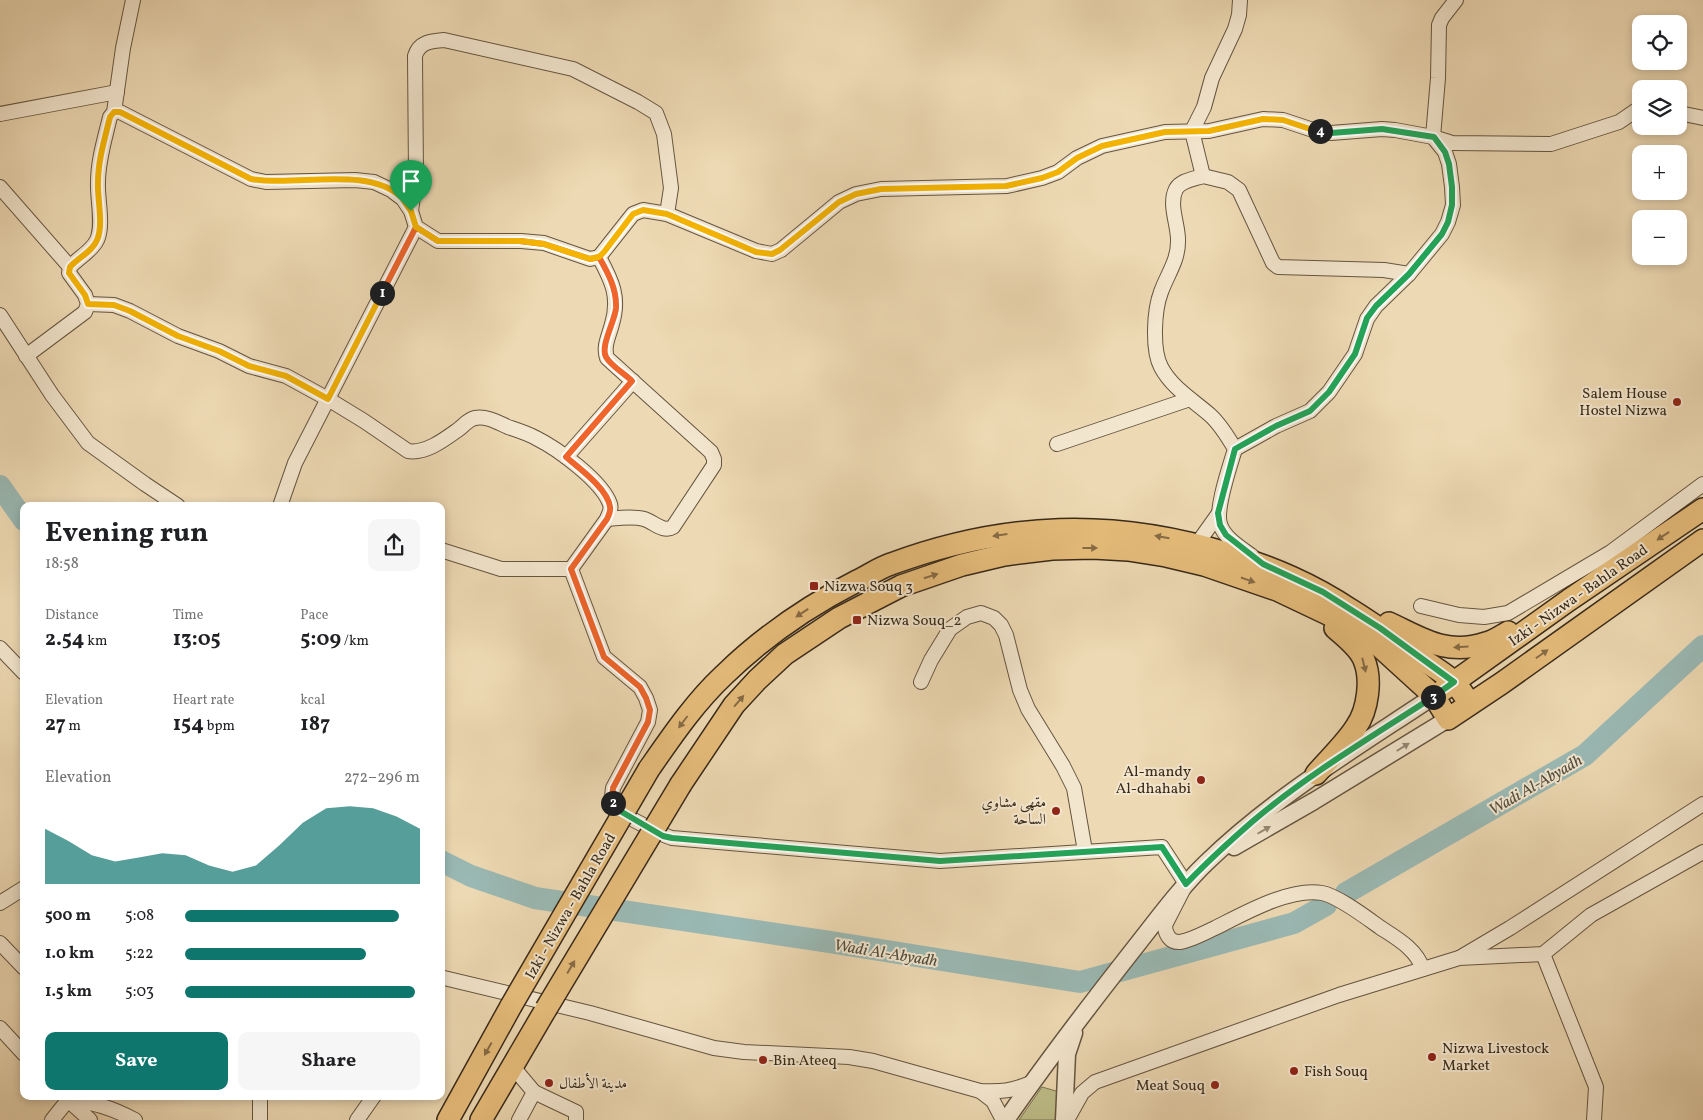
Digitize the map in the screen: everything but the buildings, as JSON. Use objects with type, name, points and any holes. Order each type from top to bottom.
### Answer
[{"type":"main road","name":"Izki - Nizwa - Bahla Road","points":[[1434,696],[1569,600],[1703,509]]},
{"type":"main road","name":"Izki - Nizwa - Bahla Road","points":[[448,1120],[511,1006],[649,769],[684,719],[722,676],[764,639],[830,595],[889,565],[958,542],[1055,529],[1126,531],[1197,544],[1263,564],[1323,592],[1380,628],[1454,682],[1470,704]]},
{"type":"main road","name":"Izki - Nizwa - Bahla Road","points":[[481,1120],[681,784],[734,705],[785,654],[839,618],[901,586],[962,565],[1004,555],[1052,549],[1128,550],[1204,565],[1276,590],[1336,618],[1378,645],[1434,696],[1448,719],[1703,540]]},
{"type":"main road","points":[[1276,590],[1325,619],[1350,641],[1364,659],[1368,685],[1365,709],[1356,727],[1316,774]]},
{"type":"main road","points":[[1323,592],[1436,645],[1460,648],[1487,643],[1569,600]]},
{"type":"street","points":[[26,356],[85,312],[88,304],[85,295],[69,273],[70,267],[95,245],[100,230],[98,180],[100,158],[110,117],[114,112],[123,48],[133,0]]},
{"type":"street","points":[[1203,176],[1192,131],[1204,107],[1212,78],[1235,29],[1239,15],[1240,0]]},
{"type":"street","points":[[1235,449],[1276,426],[1310,411],[1329,392],[1355,354],[1367,318],[1376,306],[1409,274],[1442,234],[1448,222],[1452,205],[1449,164],[1445,152],[1434,137],[1439,25],[1456,0]]},
{"type":"street","points":[[411,211],[416,175],[415,56],[417,49],[427,42],[444,40],[573,69],[638,102],[656,114],[664,134],[671,188],[667,214]]},
{"type":"street","points":[[0,114],[117,92]]},
{"type":"street","points":[[114,112],[120,112],[251,179],[266,182],[355,180],[374,182],[391,190],[403,199],[411,211],[416,227],[438,241],[520,241],[544,244],[590,259],[599,257],[633,214],[643,210],[667,214],[756,252],[772,254],[780,250],[839,202],[856,194],[881,189],[1024,184],[1058,172],[1077,158],[1102,146],[1165,132],[1217,130],[1263,119],[1283,120],[1310,129],[1331,133],[1382,129],[1434,137],[1452,143],[1551,144],[1619,122],[1632,113]]},
{"type":"street","points":[[1687,115],[1703,118]]},
{"type":"street","points":[[1197,544],[1218,513],[1235,449],[1212,416],[1169,379],[1160,366],[1156,351],[1156,318],[1160,293],[1176,259],[1179,241],[1174,204],[1176,190],[1182,182],[1203,176],[1228,182],[1240,190],[1273,263],[1278,267],[1384,270],[1409,274]]},
{"type":"street","points":[[0,187],[70,267]]},
{"type":"street","points":[[281,502],[295,463],[416,227]]},
{"type":"street","points":[[599,257],[615,290],[616,299],[616,308],[604,351],[607,358],[712,452],[714,460],[714,466],[673,527],[669,530],[643,519],[607,519]]},
{"type":"street","points":[[88,304],[114,305],[130,311],[178,336],[219,351],[249,366],[286,376],[364,421],[408,451],[416,453],[422,451],[450,435],[473,418],[486,418],[536,438],[566,457],[599,486],[611,510],[607,519],[571,569]]},
{"type":"street","points":[[0,315],[52,395],[88,443],[172,502]]},
{"type":"street","points":[[566,457],[632,381]]},
{"type":"street","points":[[1058,444],[1190,399]]},
{"type":"street","points":[[1422,606],[1459,615],[1484,617],[1508,613],[1611,552],[1703,484]]},
{"type":"street","points":[[1218,513],[1220,525],[1226,535],[1263,564]]},
{"type":"street","points":[[445,551],[501,569],[571,569]]},
{"type":"street","points":[[571,569],[604,657],[640,687],[650,710],[648,722],[613,788],[612,799],[615,808],[663,836],[940,861],[1162,847],[1186,884]]},
{"type":"street","points":[[922,682],[931,660],[950,629],[968,617],[980,614],[994,618],[1001,625],[1006,635],[1020,690],[1028,709],[1063,766],[1074,788],[1085,851]]},
{"type":"street","points":[[0,648],[20,669]]},
{"type":"street","points":[[980,1091],[993,1101],[1004,1120],[1086,1009],[1186,884],[1206,863],[1254,820],[1316,774],[1434,696]]},
{"type":"street","points":[[1206,863],[1314,801],[1448,719]]},
{"type":"street","points":[[1066,1120],[1082,1093],[1095,1082],[1339,995],[1459,958],[1510,928],[1703,804]]},
{"type":"street","points":[[1459,958],[1543,954],[1592,915],[1703,852]]},
{"type":"street","points":[[1186,884],[1164,925],[1164,931],[1172,941],[1178,942],[1196,937],[1260,906],[1295,894],[1324,893],[1352,908],[1410,948],[1420,960],[1423,969]]},
{"type":"street","points":[[0,903],[20,890]]},
{"type":"street","points":[[0,943],[20,964]]},
{"type":"street","points":[[1543,954],[1596,1088],[1594,1120]]},
{"type":"street","points":[[445,981],[590,1013],[714,1048],[744,1052],[840,1057],[874,1061],[980,1091],[998,1092],[1013,1090],[1047,1078],[1095,1082]]},
{"type":"street","points":[[1066,1120],[1066,1066],[1071,1041],[1086,1009]]},
{"type":"street","points":[[0,1028],[20,1045]]},
{"type":"street","points":[[513,1067],[534,1092],[576,1112],[576,1120]]},
{"type":"street","points":[[519,1120],[534,1092]]},
{"type":"street","points":[[52,1120],[65,1100]]},
{"type":"street","points":[[68,1100],[90,1120]]},
{"type":"street","points":[[81,1100],[115,1110],[135,1120]]},
{"type":"street","points":[[260,1100],[260,1120]]},
{"type":"street","points":[[357,1120],[371,1100]]},
{"type":"green space","points":[[1042,1087],[1056,1091],[1059,1106],[1055,1120],[1019,1120]]},
{"type":"waterway","name":"Wadi Al-Abyadh","points":[[0,486],[20,514]]},
{"type":"waterway","name":"Wadi Al-Abyadh","points":[[1346,893],[1585,755],[1703,646]]},
{"type":"waterway","name":"Wadi Al-Abyadh","points":[[445,863],[471,876],[535,898],[1080,982],[1294,923],[1326,905]]},
{"type":"place","name":"Salem House Hostel Nizwa","points":[[1677,402]]},
{"type":"place","name":"Nizwa Souq 3","points":[[814,586]]},
{"type":"place","name":"Nizwa Souq_2","points":[[857,620]]},
{"type":"place","name":"Al-mandy Al-dhahabi","points":[[1201,780]]},
{"type":"place","name":"مقهى مشاوي الساحة","points":[[1056,811]]},
{"type":"place","name":"Nizwa Livestock Market","points":[[1432,1057]]},
{"type":"place","name":"Bin Ateeq","points":[[763,1060]]},
{"type":"place","name":"Fish Souq","points":[[1294,1071]]},
{"type":"place","name":"مدينة الأطفال","points":[[549,1083]]},
{"type":"place","name":"Meat Souq","points":[[1215,1085]]},
{"type":"route","points":[[411,211],[403,199],[391,190],[374,182],[355,180],[266,182],[251,179],[120,112],[114,112],[110,117],[100,158],[98,180],[100,230],[98,238],[95,245],[74,262],[70,267],[69,273],[85,295],[88,304],[114,305],[130,311],[178,336],[219,351],[249,366],[286,376],[328,399],[416,227],[438,241],[520,241],[544,244],[590,259],[599,257],[615,290],[616,308],[604,351],[607,358],[632,381],[566,457],[599,486],[611,510],[607,519],[571,569],[604,657],[640,687],[650,710],[648,722],[613,788],[612,799],[615,808],[663,836],[940,861],[1162,847],[1186,884],[1206,863],[1254,820],[1316,774],[1454,682],[1380,628],[1323,592],[1263,564],[1226,535],[1220,525],[1218,513],[1235,449],[1276,426],[1310,411],[1329,392],[1355,354],[1367,318],[1376,306],[1409,274],[1442,234],[1448,222],[1452,205],[1452,187],[1449,164],[1445,152],[1434,137],[1382,129],[1331,133],[1310,129],[1283,120],[1263,119],[1217,130],[1165,132],[1102,146],[1077,158],[1058,172],[1024,184],[881,189],[856,194],[839,202],[780,250],[772,254],[756,252],[667,214],[652,210],[643,210],[633,214],[604,252],[599,257],[590,259],[544,244],[520,241],[456,242],[438,241],[416,227],[411,211]]}]
